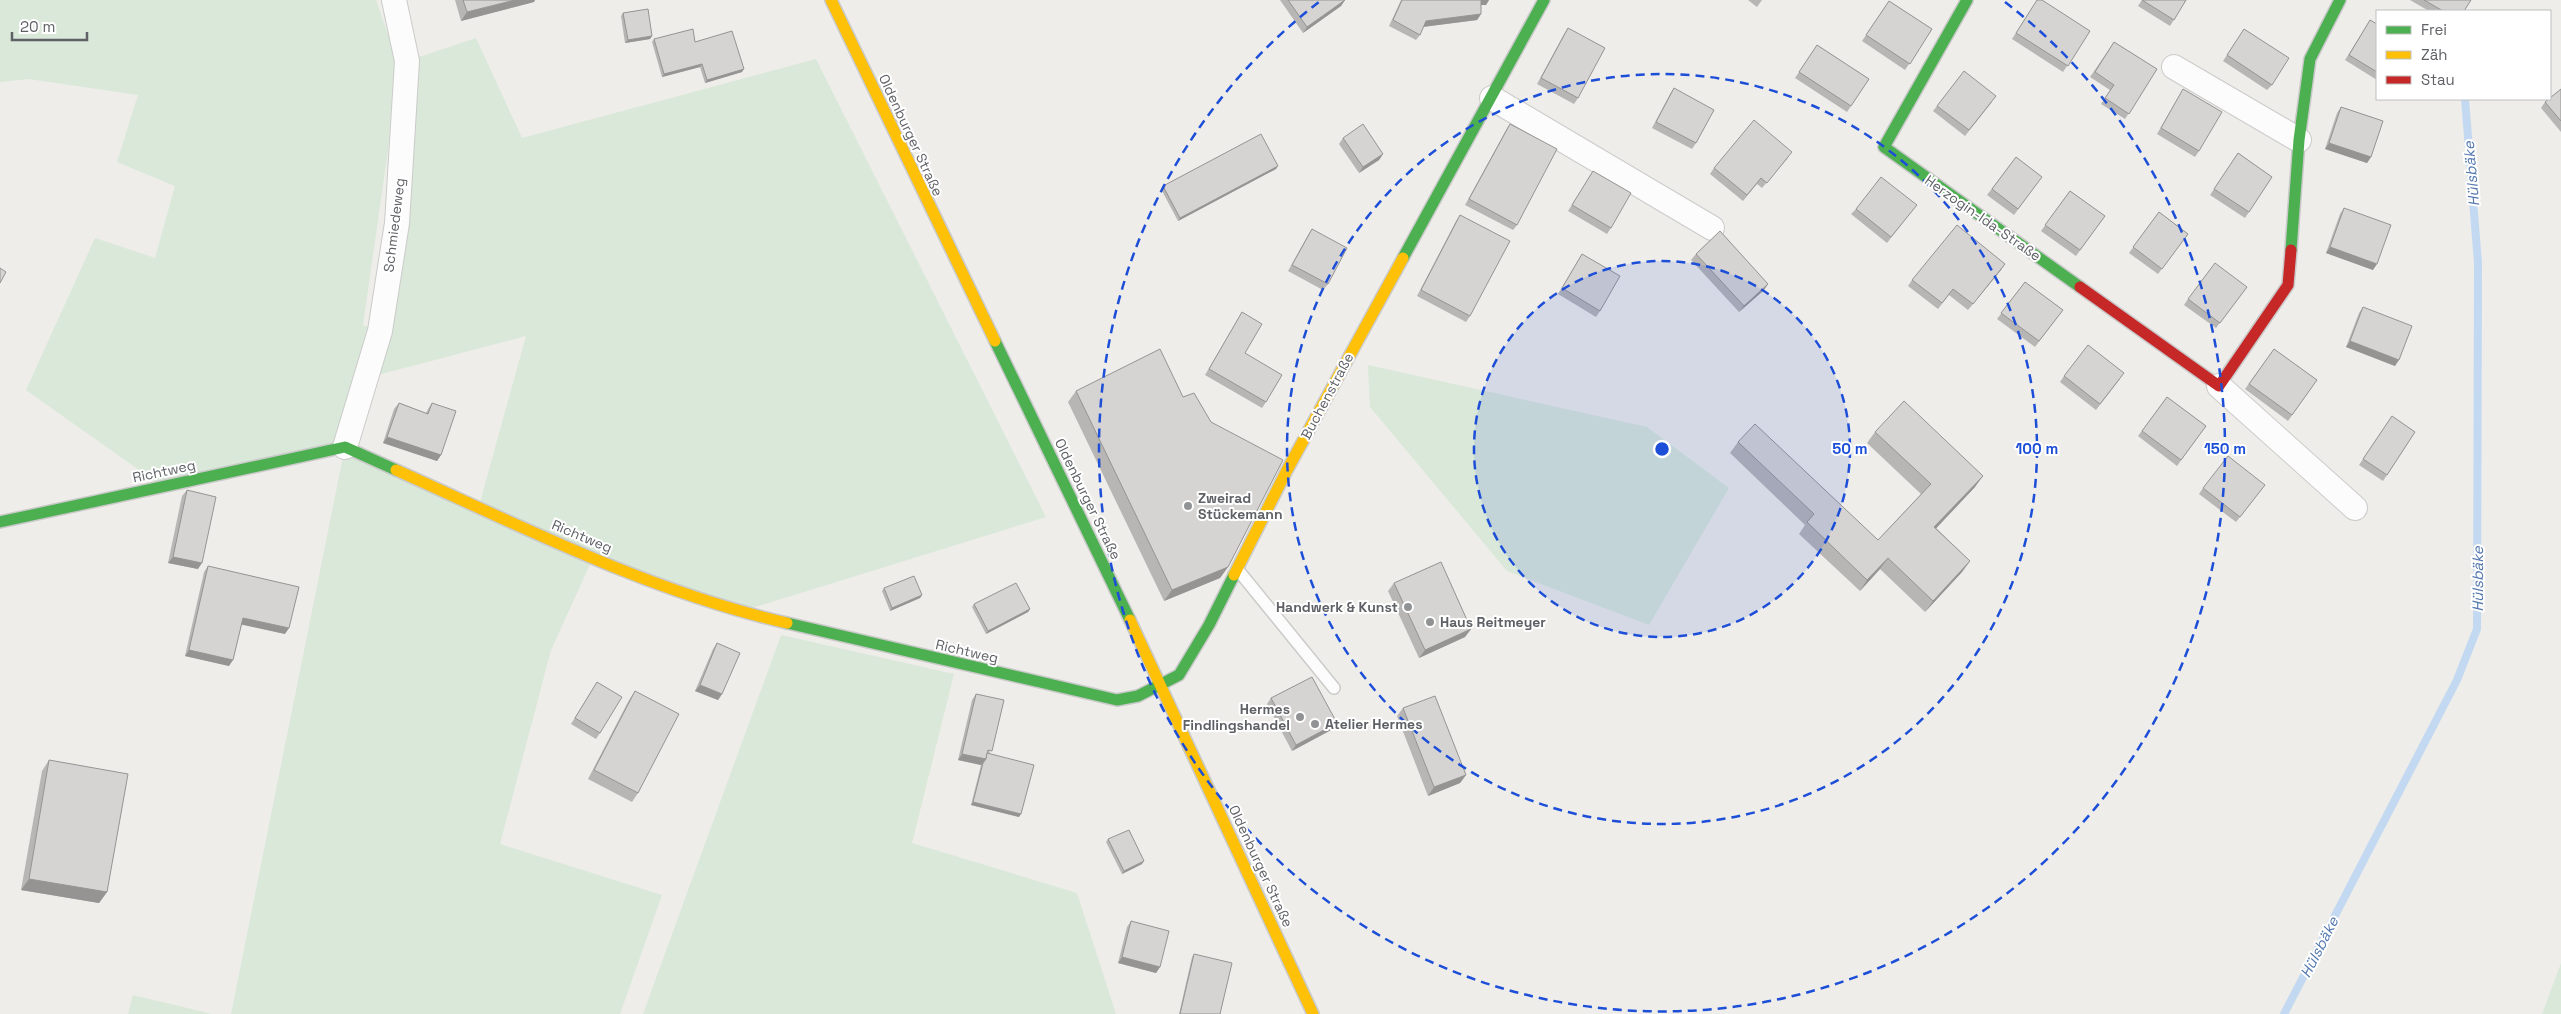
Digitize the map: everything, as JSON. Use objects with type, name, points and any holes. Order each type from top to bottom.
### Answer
[{"type":"street","name":"Schmiedeweg","points":[[345,447],[380,331],[396,223],[407,61],[394,0]]},
{"type":"street","name":"Oldenburger Straße","points":[[832,0],[891,130],[1108,572],[1159,686],[1246,866],[1313,1014]]},
{"type":"street","name":"Buchenstraße","points":[[1159,686],[1179,675],[1209,625],[1237,568],[1357,341],[1492,98],[1544,0]]},
{"type":"street","name":"Herzogin-Ida-Straße","points":[[1968,0],[1884,147],[2220,386],[2355,508]]},
{"type":"street","points":[[2220,386],[2288,286],[2299,140],[2310,59],[2340,0]]},
{"type":"street","points":[[2174,67],[2299,140]]},
{"type":"street","points":[[1492,98],[1712,228]]},
{"type":"street","name":"Richtweg","points":[[0,522],[345,447],[593,558],[738,612],[1118,700],[1138,696],[1159,686]]},
{"type":"lane","points":[[1237,568],[1334,688]]},
{"type":"green space","points":[[0,0],[376,0],[395,55],[388,150],[363,325],[379,331],[407,61],[476,38],[522,138],[816,59],[1046,517],[739,612],[593,558],[551,650],[500,844],[662,895],[620,1014],[231,1014],[345,447],[163,487],[26,390],[95,238],[155,258],[175,186],[117,162],[138,95],[29,79],[0,82]],"holes":[[[526,336],[479,506],[345,447],[366,378]]]},
{"type":"green space","points":[[1368,365],[1647,427],[1729,488],[1649,625],[1507,571],[1370,407]]},
{"type":"green space","points":[[781,635],[954,674],[912,843],[1077,893],[1116,1014],[643,1014]]},
{"type":"green space","points":[[2561,963],[2561,1014],[2542,1014]]},
{"type":"green space","points":[[133,995],[212,1014],[128,1014]]},
{"type":"building","points":[[463,0],[515,0],[467,12]]},
{"type":"building","points":[[1288,0],[1345,0],[1307,27]]},
{"type":"building","points":[[1402,0],[1481,0],[1481,14],[1426,21],[1420,35],[1393,20]]},
{"type":"building","points":[[2037,0],[2042,0],[2090,31],[2068,66],[2016,33]]},
{"type":"building","points":[[2142,0],[2186,0],[2174,20]]},
{"type":"building","points":[[2424,0],[2471,0],[2465,10],[2441,10]]},
{"type":"building","points":[[1889,1],[1932,29],[1910,64],[1866,35]]},
{"type":"building","points":[[648,9],[652,36],[628,40],[623,13]]},
{"type":"building","points":[[2370,20],[2376,23],[2376,71],[2349,55]]},
{"type":"building","points":[[1568,28],[1605,48],[1578,98],[1541,78]]},
{"type":"building","points":[[693,29],[695,42],[732,31],[744,69],[707,80],[702,64],[664,74],[654,39]]},
{"type":"building","points":[[2244,29],[2289,58],[2272,85],[2227,55]]},
{"type":"building","points":[[2114,42],[2157,69],[2129,114],[2105,98],[2114,85],[2095,72]]},
{"type":"building","points":[[1817,45],[1869,79],[1851,106],[1799,72]]},
{"type":"building","points":[[1964,71],[1996,96],[1969,130],[1937,106]]},
{"type":"building","points":[[1674,88],[1714,110],[1696,143],[1656,122]]},
{"type":"building","points":[[2183,89],[2222,112],[2199,151],[2161,128]]},
{"type":"building","points":[[2561,89],[2561,121],[2545,102],[2551,100],[2551,97]]},
{"type":"building","points":[[2341,107],[2383,121],[2371,157],[2329,143]]},
{"type":"building","points":[[1754,120],[1792,152],[1767,183],[1761,178],[1747,195],[1714,168]]},
{"type":"building","points":[[1363,124],[1383,154],[1363,167],[1343,138]]},
{"type":"building","points":[[1510,124],[1557,149],[1517,225],[1469,199]]},
{"type":"building","points":[[1261,134],[1278,166],[1180,218],[1163,186]]},
{"type":"building","points":[[2238,153],[2272,177],[2249,212],[2214,189]]},
{"type":"building","points":[[2016,157],[2042,177],[2018,209],[1992,189]]},
{"type":"building","points":[[1593,171],[1631,193],[1611,228],[1572,205]]},
{"type":"building","points":[[1881,177],[1917,205],[1891,237],[1856,209]]},
{"type":"building","points":[[2070,191],[2105,216],[2080,250],[2045,225]]},
{"type":"building","points":[[2344,208],[2391,225],[2377,264],[2330,247]]},
{"type":"building","points":[[2159,212],[2188,234],[2162,269],[2133,247]]},
{"type":"building","points":[[1460,215],[1510,241],[1470,316],[1421,290]]},
{"type":"building","points":[[1957,225],[2005,264],[1973,304],[1953,289],[1942,303],[1912,280]]},
{"type":"building","points":[[1312,229],[1347,248],[1328,284],[1292,265]]},
{"type":"building","points":[[1720,231],[1768,284],[1744,306],[1696,254]]},
{"type":"building","points":[[1582,254],[1620,276],[1600,311],[1562,288]]},
{"type":"building","points":[[2215,263],[2247,287],[2220,323],[2188,299]]},
{"type":"building","points":[[0,268],[6,272],[0,283]]},
{"type":"building","points":[[2025,282],[2063,310],[2039,341],[2001,313]]},
{"type":"building","points":[[2363,307],[2412,326],[2399,360],[2350,341]]},
{"type":"building","points":[[1242,312],[1262,324],[1245,353],[1282,375],[1266,402],[1209,369]]},
{"type":"building","points":[[2088,345],[2124,373],[2100,404],[2064,376]]},
{"type":"building","name":"Zweirad Stückemann","points":[[1160,349],[1183,397],[1194,393],[1211,422],[1283,460],[1228,567],[1172,590],[1076,391]]},
{"type":"building","points":[[2274,349],[2317,380],[2292,415],[2249,384]]},
{"type":"building","points":[[2167,397],[2206,426],[2181,460],[2142,431]]},
{"type":"building","points":[[1904,401],[1983,476],[1934,527],[1970,561],[1933,601],[1888,558],[1867,580],[1807,522],[1814,514],[1738,442],[1755,424],[1878,540],[1931,484],[1875,432]]},
{"type":"building","points":[[399,403],[428,414],[432,403],[456,411],[441,455],[387,437]]},
{"type":"building","points":[[2392,416],[2415,432],[2387,475],[2363,459]]},
{"type":"building","points":[[2228,456],[2265,485],[2240,517],[2203,488]]},
{"type":"building","points":[[187,490],[216,497],[202,563],[173,557]]},
{"type":"building","name":"Haus Reitmeyer","points":[[1441,562],[1471,629],[1425,650],[1394,583]]},
{"type":"building","points":[[208,566],[299,587],[289,628],[243,618],[233,660],[189,650]]},
{"type":"building","points":[[914,576],[922,595],[892,608],[884,588]]},
{"type":"building","points":[[1016,583],[1030,609],[988,631],[974,604]]},
{"type":"building","points":[[717,643],[740,653],[722,694],[700,685]]},
{"type":"building","name":"Hermes Findlingshandel","points":[[1312,677],[1337,723],[1296,745],[1271,698]]},
{"type":"building","points":[[597,682],[622,697],[600,733],[575,718]]},
{"type":"building","points":[[635,691],[679,714],[638,793],[594,770]]},
{"type":"building","points":[[976,694],[1004,700],[992,751],[988,750],[986,759],[962,754]]},
{"type":"building","points":[[1435,696],[1466,775],[1434,787],[1403,708]]},
{"type":"building","points":[[987,753],[1034,765],[1021,814],[973,802]]},
{"type":"building","points":[[49,760],[128,774],[107,892],[29,879]]},
{"type":"building","points":[[1129,830],[1144,861],[1124,871],[1108,839]]},
{"type":"building","points":[[1131,921],[1169,931],[1160,967],[1122,957]]},
{"type":"building","points":[[1194,954],[1232,963],[1220,1014],[1180,1014]]},
{"type":"waterway","name":"Hülsbäke","points":[[2284,1014],[2457,680],[2477,629],[2478,263],[2465,100]]},
{"type":"traffic: fast","points":[[1403,258],[1544,0]]},
{"type":"traffic: fast","points":[[1967,0],[1884,147],[2080,287]]},
{"type":"traffic: fast","points":[[2291,250],[2299,140],[2310,59],[2340,0]]},
{"type":"traffic: fast","points":[[995,341],[1130,620]]},
{"type":"traffic: fast","points":[[0,522],[345,447],[396,470]]},
{"type":"traffic: fast","points":[[787,623],[1117,700],[1138,696],[1179,675],[1209,625],[1234,575]]},
{"type":"traffic: slow","points":[[831,0],[995,341]]},
{"type":"traffic: slow","points":[[1234,575],[1286,472],[1403,258]]},
{"type":"traffic: slow","points":[[396,470],[540,535],[637,576],[736,610],[787,623]]},
{"type":"traffic: slow","points":[[1130,620],[1313,1014]]},
{"type":"traffic: jam","points":[[2080,287],[2219,386],[2288,285],[2291,250]]},
{"type":"place","name":"Zweirad Stückemann","points":[[1188,506]]},
{"type":"place","name":"Handwerk & Kunst","points":[[1408,607]]},
{"type":"place","name":"Haus Reitmeyer","points":[[1430,622]]},
{"type":"place","name":"Hermes Findlingshandel","points":[[1300,717]]},
{"type":"place","name":"Atelier Hermes","points":[[1315,724]]}]
